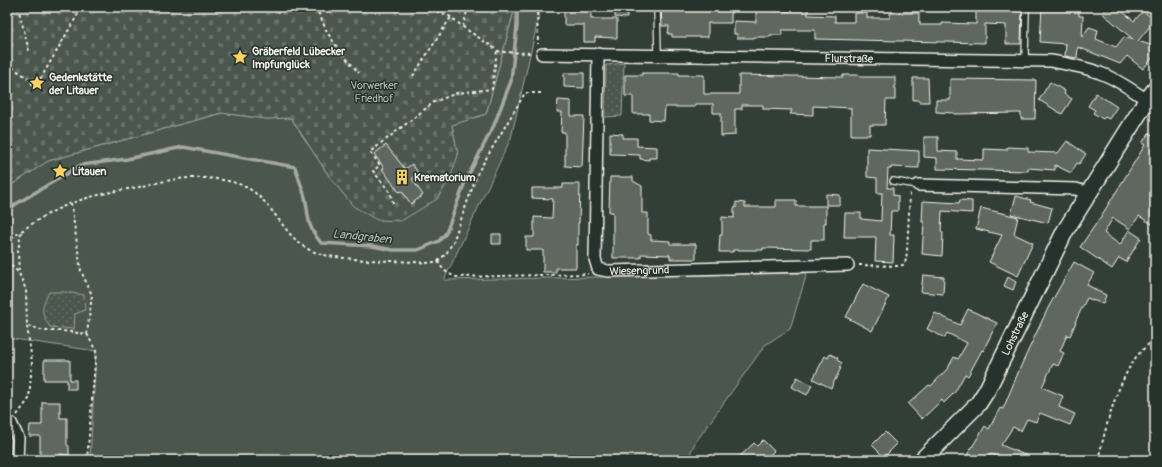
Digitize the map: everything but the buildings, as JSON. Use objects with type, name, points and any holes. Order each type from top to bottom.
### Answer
[{"type":"main road","name":"Lohstraße","points":[[922,460],[978,404],[987,390],[1065,231],[1151,95]]},
{"type":"street","name":"Flurstraße","points":[[540,50],[598,54],[1051,61],[1088,69],[1151,95]]},
{"type":"street","name":"Wiesengrund","points":[[598,54],[595,259],[598,269],[608,271],[848,265]]},
{"type":"street","points":[[918,185],[1076,190],[1088,193]]},
{"type":"street","points":[[11,423],[18,438],[17,460]]},
{"type":"lane","points":[[657,7],[658,55]]},
{"type":"lane","points":[[1025,60],[1026,7]]},
{"type":"lane","points":[[893,181],[918,185]]},
{"type":"path","points":[[18,7],[30,51]]},
{"type":"path","points":[[7,64],[31,80],[33,88],[42,86],[40,78],[82,7]]},
{"type":"path","points":[[316,7],[327,32],[339,50],[359,72]]},
{"type":"path","points":[[426,7],[433,8],[451,17],[500,52],[527,53]]},
{"type":"path","points":[[463,27],[468,7]]},
{"type":"path","points":[[537,7],[540,50]]},
{"type":"path","points":[[413,76],[451,17]]},
{"type":"path","points":[[393,203],[390,192],[373,171],[380,165],[370,152],[434,102],[457,93],[492,89],[497,50]]},
{"type":"path","points":[[31,80],[40,78]]},
{"type":"path","points":[[7,242],[45,217],[71,204],[108,193],[192,178],[212,179],[246,186],[262,198],[275,212],[296,240],[308,250],[326,256],[429,263],[438,261],[446,254],[453,242],[478,172],[525,93],[541,93]]},
{"type":"path","points":[[848,265],[900,266],[905,264],[910,192],[918,185]]},
{"type":"path","points":[[71,204],[81,271],[92,295],[87,334],[96,351],[87,460]]},
{"type":"path","points":[[11,423],[28,398],[32,362],[27,326],[26,290],[19,273],[18,252],[21,232]]},
{"type":"path","points":[[438,261],[442,269],[456,277],[592,274],[598,269]]},
{"type":"path","points":[[7,262],[19,273]]},
{"type":"path","points":[[27,326],[46,331],[63,331],[87,334]]},
{"type":"path","points":[[1098,460],[1108,420],[1120,386],[1132,362],[1155,338]]},
{"type":"green space","name":"Vorwerker Friedhof","points":[[7,7],[515,7],[486,114],[452,125],[458,155],[450,179],[437,199],[401,221],[377,220],[353,206],[329,176],[291,118],[266,119],[221,113],[48,161],[7,188]]},
{"type":"green space","points":[[515,7],[541,7],[511,138],[444,280],[807,273],[790,329],[765,345],[695,443],[687,460],[90,460],[96,351],[7,338],[7,188],[48,161],[222,113],[266,119],[291,118],[329,176],[353,206],[458,155],[452,125],[486,114]]},
{"type":"green space","points":[[624,63],[622,116],[605,117],[606,65]]},
{"type":"green space","points":[[49,292],[65,292],[84,295],[85,310],[75,314],[74,329],[50,327],[43,313],[44,302]]},
{"type":"waterway","name":"Landgraben","points":[[7,212],[16,204],[81,165],[127,159],[183,147],[295,167],[305,197],[310,225],[321,243],[372,246],[393,250],[418,250],[439,241],[446,233],[465,182],[494,125],[511,81],[517,26],[517,7]]},
{"type":"place","name":"Gräberfeld Lübecker Impfunglück","points":[[240,57]]},
{"type":"place","name":"Gedenkstätte der Litauer","points":[[37,83]]},
{"type":"place","name":"Litauen","points":[[60,171]]},
{"type":"place","name":"Krematorium","points":[[402,177]]}]
